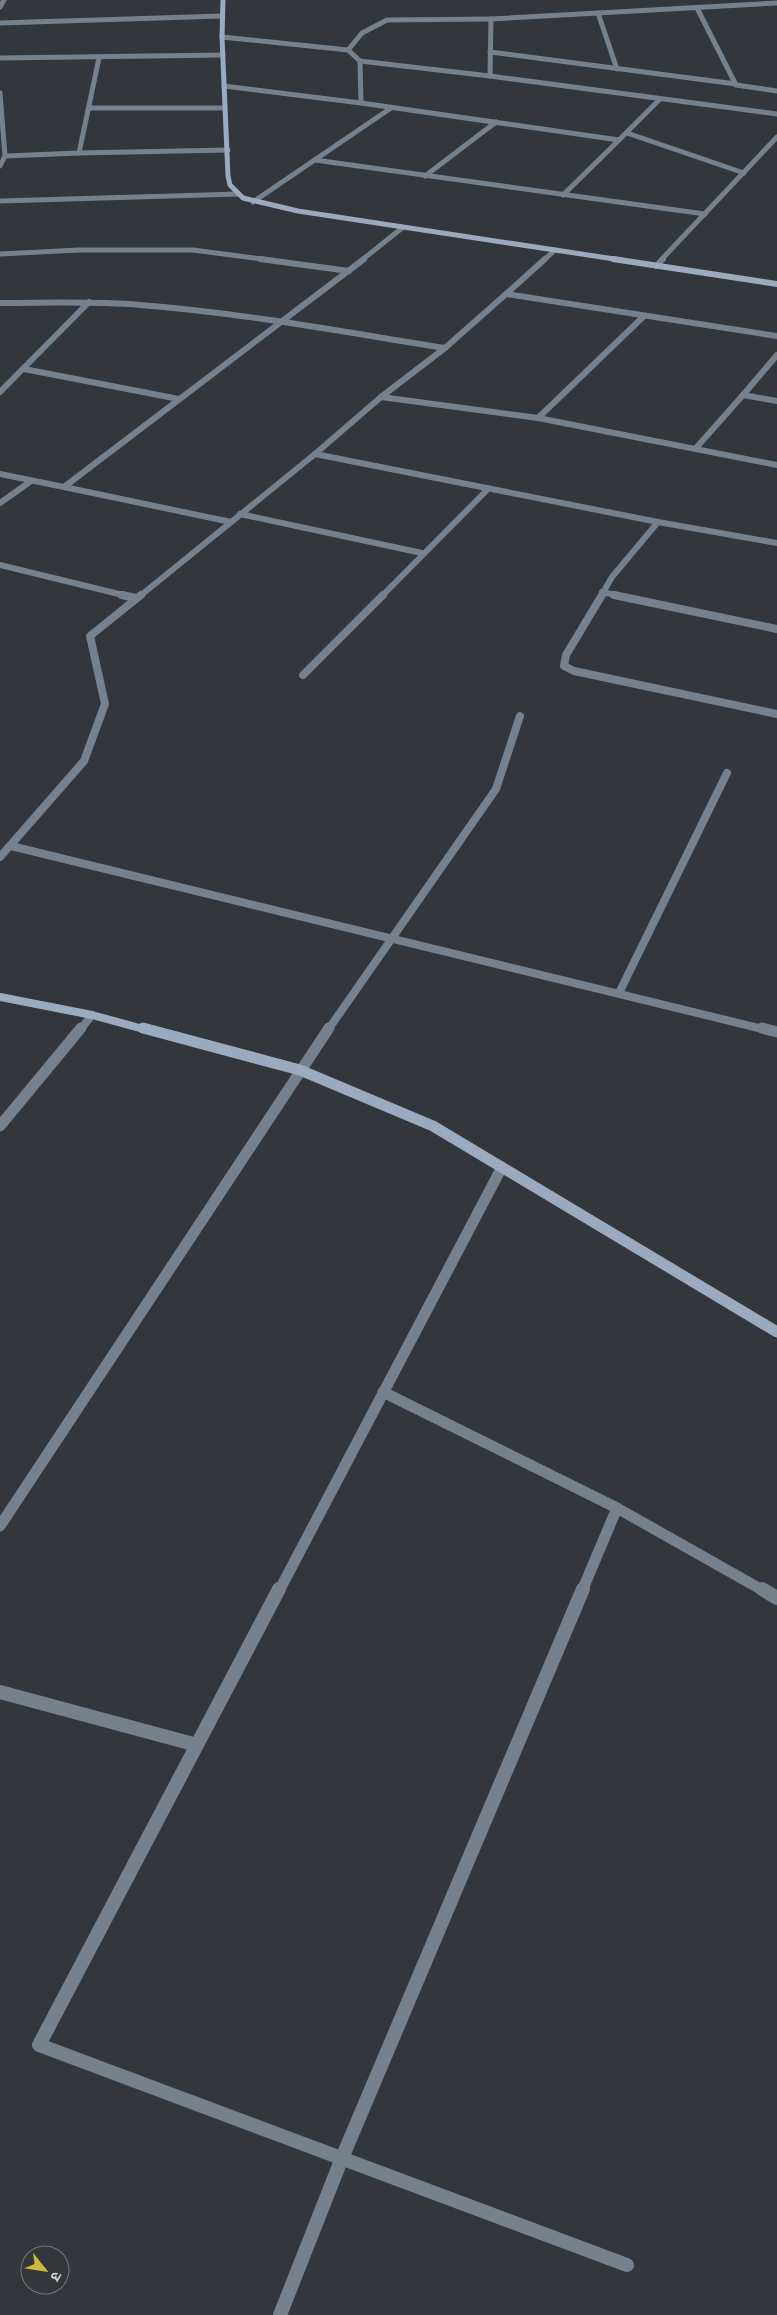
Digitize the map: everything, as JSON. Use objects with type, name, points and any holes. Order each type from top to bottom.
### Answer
[{"type":"street","points":[[0,7],[4,0]]},
{"type":"street","points":[[223,0],[222,37],[228,176],[230,185],[243,198],[253,202],[402,228],[777,284]]},
{"type":"street","points":[[348,50],[362,33],[387,20],[491,19],[777,4]]},
{"type":"street","points":[[697,8],[736,84]]},
{"type":"street","points":[[598,13],[617,69]]},
{"type":"street","points":[[0,22],[222,16]]},
{"type":"street","points":[[490,76],[491,19]]},
{"type":"street","points":[[222,37],[348,50],[360,60],[777,114]]},
{"type":"street","points":[[490,52],[777,91]]},
{"type":"street","points":[[0,58],[223,56]]},
{"type":"street","points":[[79,153],[99,58]]},
{"type":"street","points":[[360,60],[361,103]]},
{"type":"street","points":[[224,86],[361,103],[619,140]]},
{"type":"street","points":[[0,93],[3,152],[0,166]]},
{"type":"street","points":[[563,195],[660,99]]},
{"type":"street","points":[[89,108],[225,108]]},
{"type":"street","points":[[253,202],[391,108]]},
{"type":"street","points":[[425,176],[496,122]]},
{"type":"street","points":[[627,133],[744,173]]},
{"type":"street","points":[[656,266],[777,136]]},
{"type":"street","points":[[3,152],[79,153],[228,150]]},
{"type":"street","points":[[315,160],[704,214]]},
{"type":"street","points":[[0,201],[239,194]]},
{"type":"street","points":[[64,487],[349,271],[402,228]]},
{"type":"street","points":[[0,254],[79,250],[193,250],[349,271]]},
{"type":"street","points":[[0,857],[84,761],[105,704],[90,636],[315,454],[382,397],[445,348],[555,250]]},
{"type":"street","points":[[506,294],[777,336]]},
{"type":"street","points":[[0,303],[89,302],[141,305],[280,322],[445,348]]},
{"type":"street","points":[[2,388],[24,369],[89,302]]},
{"type":"street","points":[[538,418],[644,316]]},
{"type":"street","points":[[696,448],[777,355]]},
{"type":"street","points":[[24,369],[179,398]]},
{"type":"street","points":[[743,395],[777,401]]},
{"type":"street","points":[[382,397],[538,418],[777,465]]},
{"type":"street","points":[[315,454],[658,522],[777,543]]},
{"type":"street","points":[[0,474],[231,522]]},
{"type":"street","points":[[0,503],[31,480]]},
{"type":"street","points":[[303,675],[422,552],[488,489]]},
{"type":"street","points":[[240,514],[422,552]]},
{"type":"street","points":[[658,522],[602,592],[566,655],[564,666],[583,673],[777,714]]},
{"type":"street","points":[[0,565],[136,598]]},
{"type":"street","points":[[602,592],[777,628]]},
{"type":"street","points":[[0,1526],[300,1070],[393,940],[496,789],[520,716]]},
{"type":"street","points":[[619,993],[727,773]]},
{"type":"street","points":[[11,846],[777,1032]]},
{"type":"street","points":[[0,997],[92,1015],[300,1070],[433,1126],[777,1332]]},
{"type":"street","points":[[0,1126],[92,1015]]},
{"type":"street","points":[[502,1167],[39,2045],[628,2265]]},
{"type":"street","points":[[384,1392],[617,1508],[777,1598]]},
{"type":"street","points":[[280,2315],[342,2158],[617,1508]]},
{"type":"street","points":[[0,1692],[197,1745]]}]
